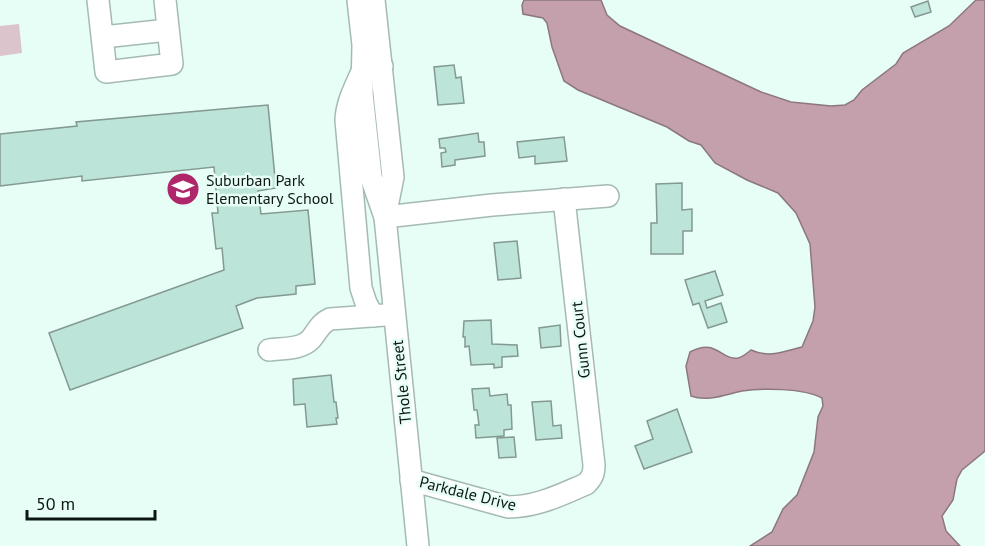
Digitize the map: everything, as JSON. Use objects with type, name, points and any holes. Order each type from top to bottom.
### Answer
[{"type":"street","points":[[98,0],[106,72],[172,64],[165,0]]},
{"type":"street","name":"Thole Street","points":[[358,0],[363,45],[373,68]]},
{"type":"street","name":"Thole Street","points":[[374,0],[373,68],[362,94],[371,177],[385,217],[418,546]]},
{"type":"street","points":[[102,37],[168,30]]},
{"type":"street","points":[[373,68],[348,104],[346,120],[361,288],[373,315]]},
{"type":"street","points":[[385,217],[492,205],[608,196]]},
{"type":"street","name":"Gunn Court","points":[[564,199],[594,465],[591,480]]},
{"type":"street","points":[[269,350],[303,345],[311,339],[324,322],[330,319],[394,314]]},
{"type":"street","name":"Parkdale Drive","points":[[411,480],[508,507],[537,505],[591,480]]},
{"type":"shaded area","points":[[524,0],[601,0],[607,15],[620,26],[761,92],[791,102],[831,106],[845,105],[854,100],[862,90],[896,64],[903,53],[949,26],[976,0],[985,0],[985,451],[962,470],[957,479],[953,500],[942,516],[946,531],[960,546],[750,546],[772,532],[783,509],[797,495],[814,452],[818,417],[823,406],[822,398],[804,392],[761,389],[697,398],[691,396],[686,366],[690,352],[699,348],[712,348],[732,358],[738,358],[751,350],[770,354],[802,347],[813,321],[815,307],[810,244],[796,213],[778,193],[715,163],[701,145],[689,141],[667,127],[578,90],[564,81],[552,47],[547,23],[543,18],[523,14]]},
{"type":"shaded area","points":[[19,24],[22,53],[0,56],[0,26]]},
{"type":"building","points":[[928,1],[931,12],[915,17],[911,7]]},
{"type":"building","points":[[454,65],[456,78],[461,77],[464,103],[438,105],[434,67]]},
{"type":"building","name":"Suburban Park Elementary School","points":[[268,105],[276,188],[258,191],[261,214],[308,210],[315,284],[296,286],[296,294],[257,298],[236,306],[243,328],[70,390],[49,333],[224,270],[222,248],[216,249],[212,213],[218,213],[214,167],[82,181],[82,176],[0,186],[0,134],[77,126],[76,122]]},
{"type":"building","points":[[478,133],[479,142],[484,142],[485,156],[455,160],[455,165],[442,167],[441,153],[446,152],[445,148],[440,148],[439,139]]},
{"type":"building","points":[[564,137],[567,161],[535,164],[535,156],[519,158],[517,142]]},
{"type":"building","points":[[682,183],[682,210],[692,209],[692,231],[683,231],[683,254],[651,254],[651,223],[657,223],[656,184]]},
{"type":"building","points":[[517,241],[521,278],[498,280],[494,243]]},
{"type":"building","points":[[715,271],[723,295],[705,301],[707,308],[721,303],[727,322],[708,328],[699,303],[693,305],[685,280]]},
{"type":"building","points":[[491,320],[492,344],[517,345],[518,356],[502,357],[502,367],[494,368],[494,364],[471,365],[469,346],[465,347],[465,337],[463,337],[464,321]]},
{"type":"building","points":[[560,325],[561,346],[541,348],[539,328]]},
{"type":"building","points":[[331,375],[337,424],[307,427],[305,404],[294,405],[293,379]]},
{"type":"building","points":[[489,388],[490,396],[507,394],[508,405],[511,405],[512,429],[504,430],[504,436],[476,438],[475,425],[479,425],[477,410],[474,410],[472,389]]},
{"type":"building","points":[[551,401],[553,426],[561,425],[562,438],[536,440],[532,402]]},
{"type":"building","points":[[677,409],[692,452],[644,469],[635,446],[653,439],[647,421]]},
{"type":"building","points":[[514,437],[516,457],[499,458],[497,438]]},
{"type":"place","name":"Suburban Park Elementary School","points":[[183,189]]}]
